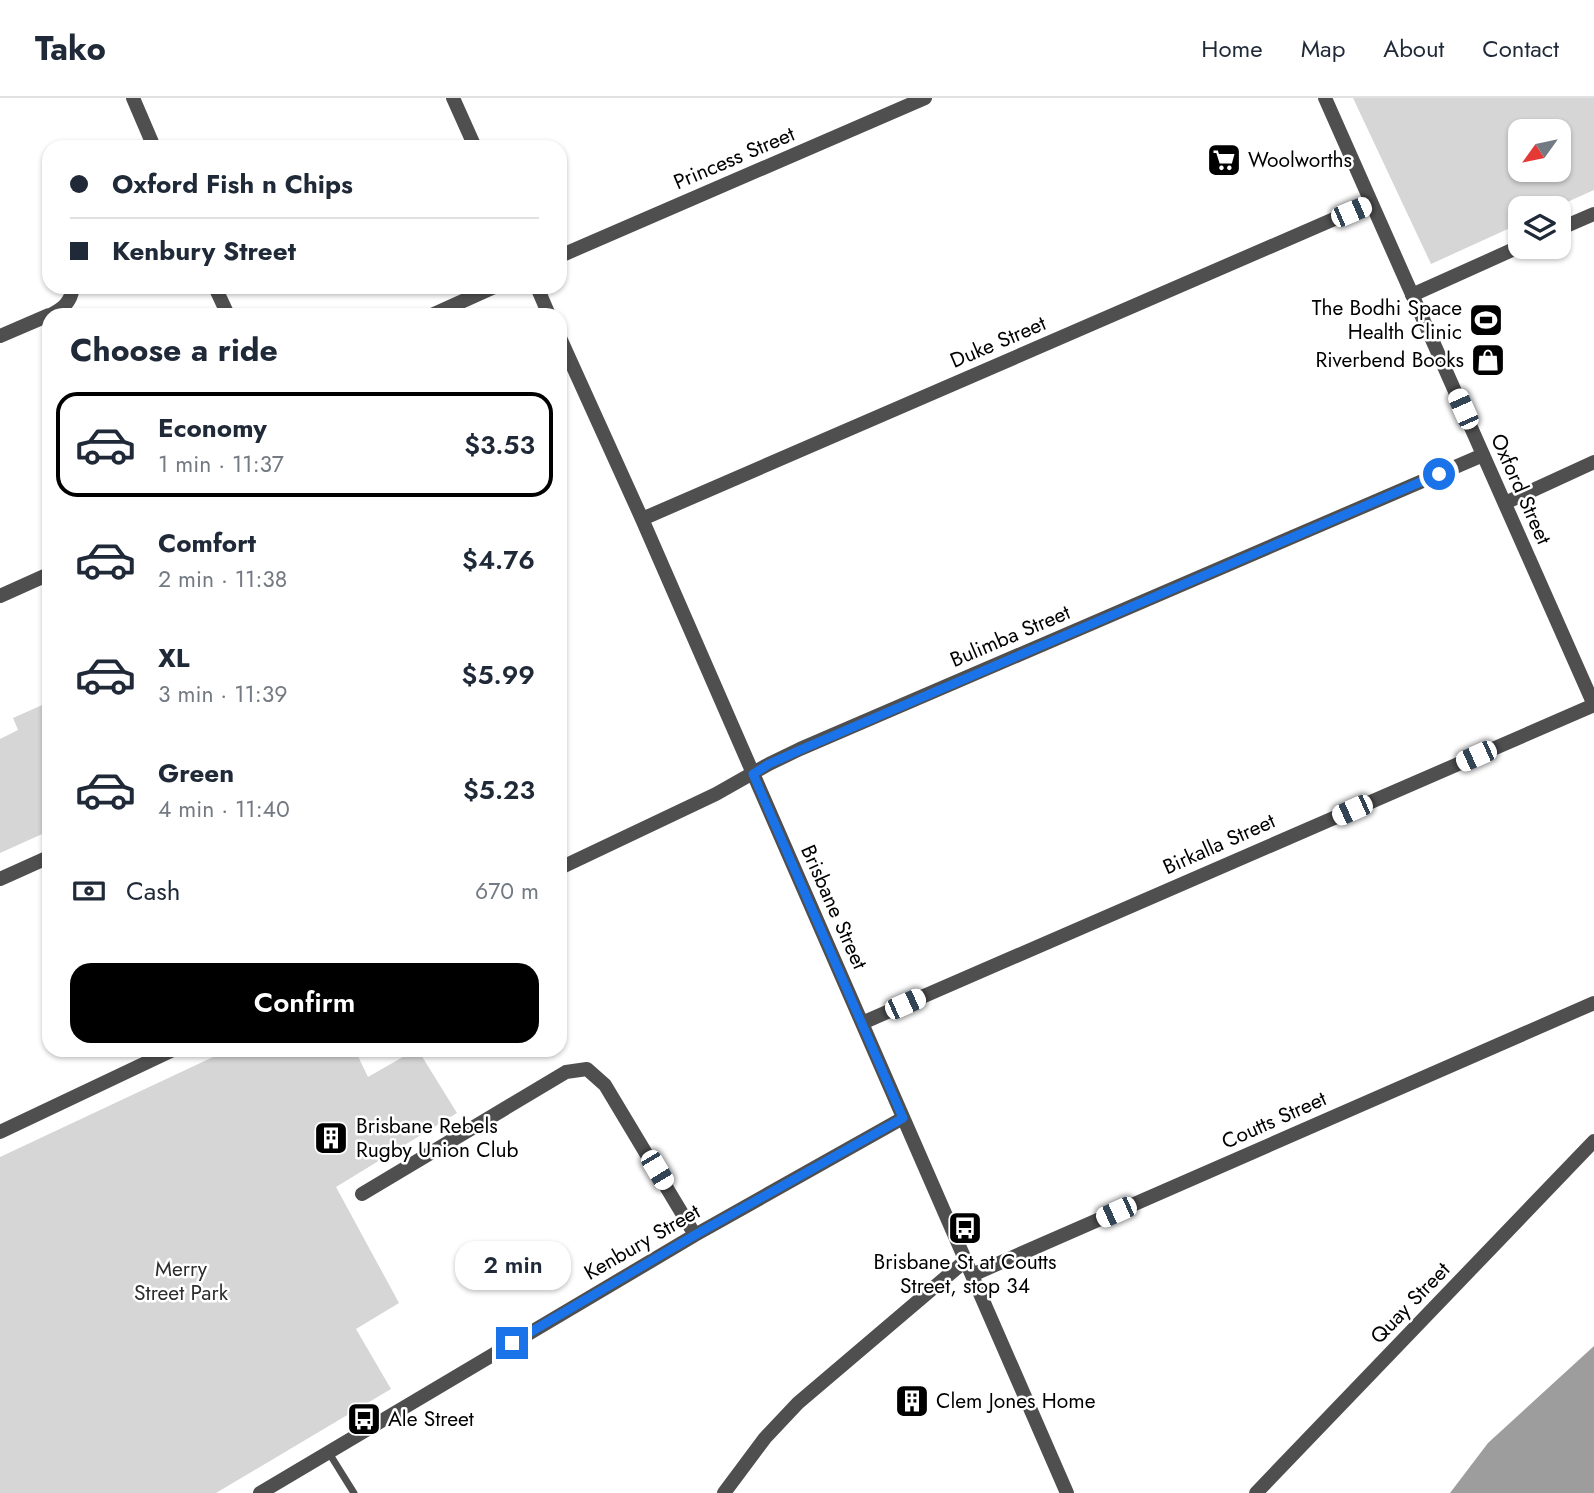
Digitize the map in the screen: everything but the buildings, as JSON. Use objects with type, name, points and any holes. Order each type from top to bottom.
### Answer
[{"type":"street","points":[[132,98],[151,140]]},
{"type":"street","points":[[453,98],[472,140]]},
{"type":"street","name":"Princess Street","points":[[567,253],[925,98]]},
{"type":"street","name":"Oxford Street","points":[[1325,98],[1594,705]]},
{"type":"street","name":"Duke Street","points":[[642,519],[1371,203]]},
{"type":"street","points":[[1571,224],[1594,214]]},
{"type":"street","points":[[1412,295],[1508,252]]},
{"type":"street","points":[[448,308],[478,294]]},
{"type":"street","points":[[0,336],[42,318]]},
{"type":"street","name":"Brisbane Street","points":[[567,353],[1068,1493]]},
{"type":"street","name":"Bulimba Street","points":[[567,865],[704,800],[769,764],[813,744],[1483,455]]},
{"type":"street","points":[[1505,503],[1594,462]]},
{"type":"street","points":[[0,596],[42,577]]},
{"type":"street","name":"Birkalla Street","points":[[862,1023],[1594,705]]},
{"type":"street","points":[[0,879],[42,860]]},
{"type":"street","name":"Coutts Street","points":[[972,1275],[1594,1003]]},
{"type":"street","points":[[0,1132],[158,1057]]},
{"type":"street","points":[[362,1194],[566,1072],[587,1069],[606,1084],[695,1235]]},
{"type":"street","name":"Kenbury Street","points":[[260,1493],[695,1235],[903,1118]]},
{"type":"street","name":"Quay Street","points":[[1256,1493],[1594,1141]]},
{"type":"street","points":[[724,1493],[765,1438],[798,1403],[965,1261]]},
{"type":"lane","points":[[329,1452],[354,1493]]},
{"type":"green space","points":[[1353,98],[1594,98],[1594,190],[1571,200],[1571,196],[1508,196],[1508,229],[1431,264]]},
{"type":"green space","points":[[42,705],[42,834],[0,853],[0,739],[18,730],[13,718]]},
{"type":"green space","name":"Merry Street Park","points":[[213,1057],[358,1057],[368,1077],[403,1057],[422,1057],[457,1113],[336,1187],[399,1303],[356,1329],[391,1389],[216,1493],[0,1493],[0,1157]]},
{"type":"shaded area","points":[[1594,1346],[1594,1493],[1450,1493],[1488,1443]]},
{"type":"place","name":"Woolworths","points":[[1224,160]]},
{"type":"place","name":"The Bodhi Space Health Clinic","points":[[1486,320]]},
{"type":"place","name":"Riverbend Books","points":[[1488,360]]},
{"type":"place","name":"Brisbane Rebels Rugby Union Club","points":[[331,1138]]},
{"type":"place","name":"Brisbane St at Coutts Street, stop 34","points":[[965,1228]]},
{"type":"place","name":"Clem Jones Home","points":[[912,1401]]},
{"type":"place","name":"Ale Street","points":[[364,1419]]},
{"type":"route","points":[[512,1343],[695,1235],[903,1118],[753,774],[800,750],[1439,474]]}]
